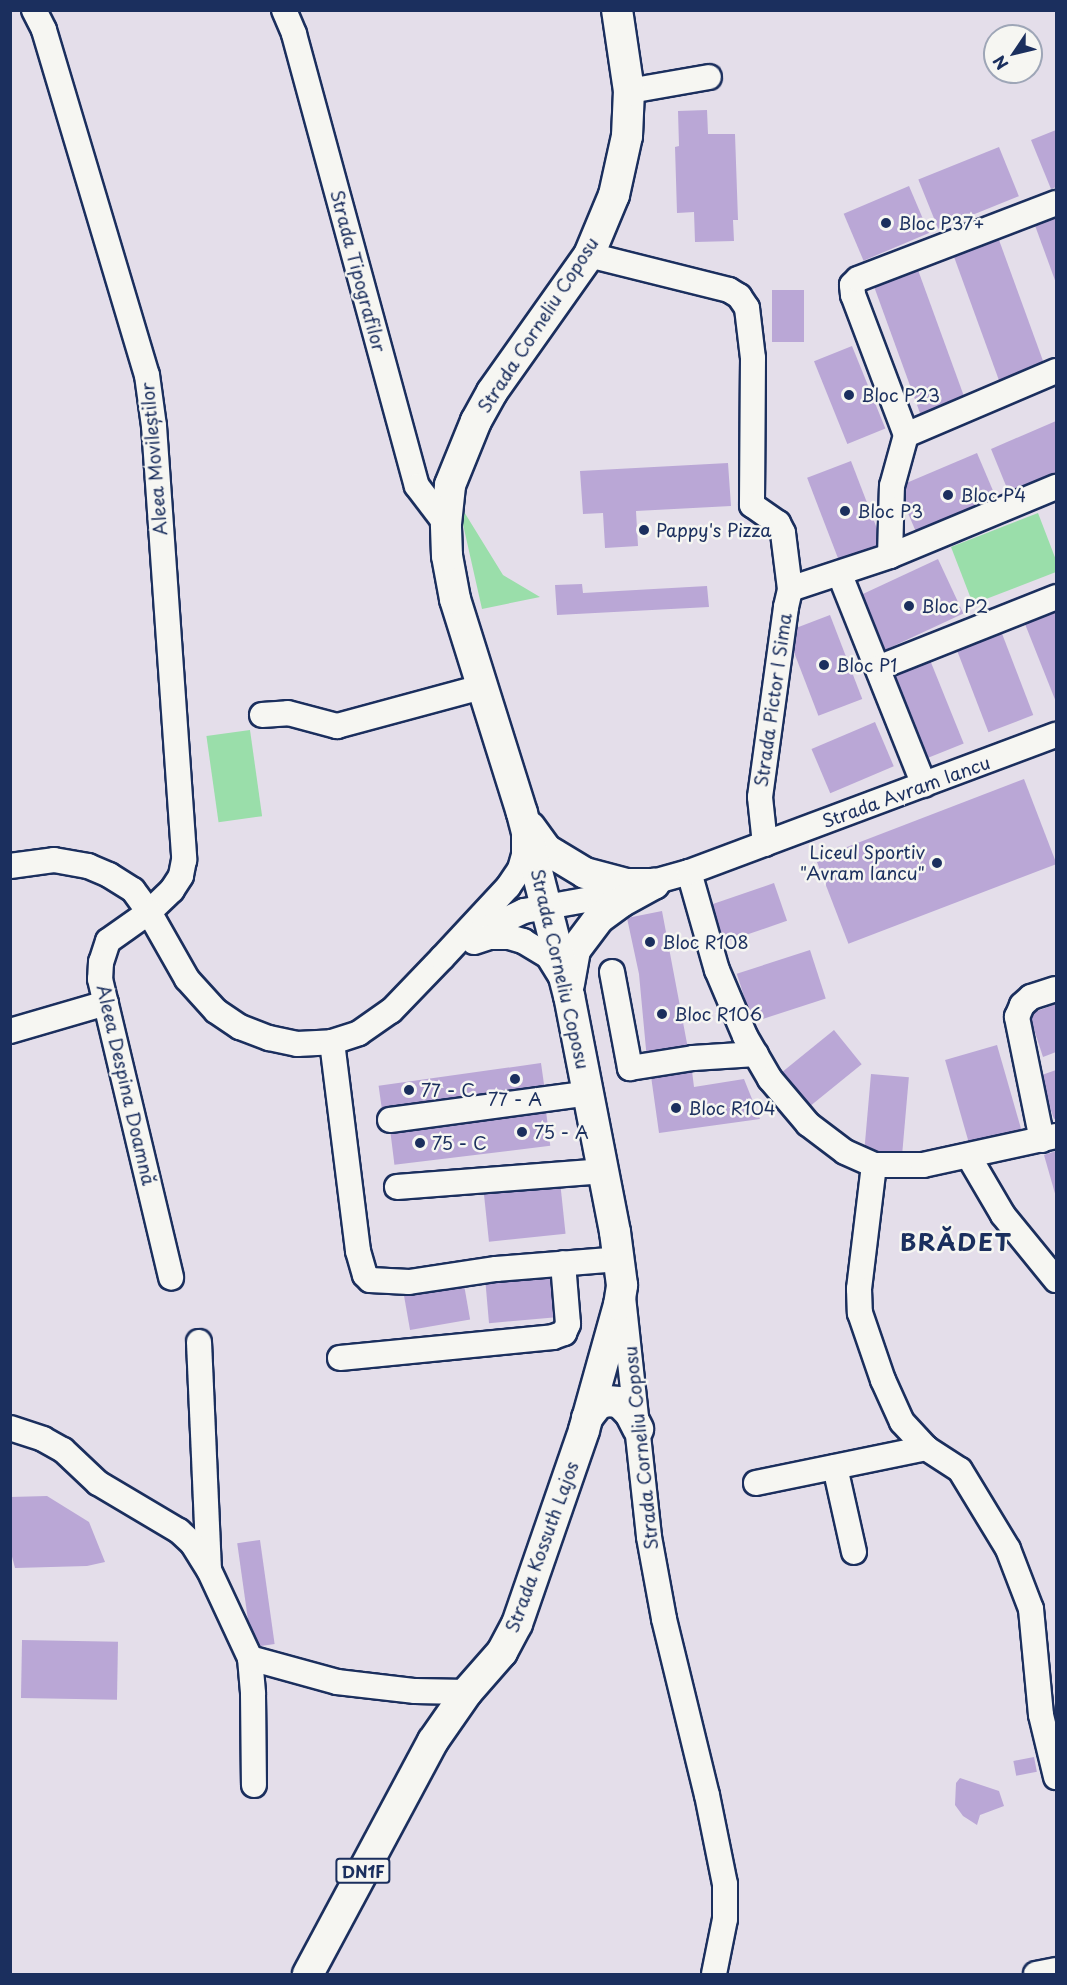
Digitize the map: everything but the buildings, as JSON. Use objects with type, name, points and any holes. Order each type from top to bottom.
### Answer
[{"type":"main road","name":"Strada Corneliu Coposu","points":[[617,10],[629,91],[627,136],[614,195],[589,255],[492,392],[476,421],[450,484],[446,524],[447,556],[455,599],[522,813],[569,996],[604,1171],[620,1272]]},
{"type":"main road","points":[[522,813],[547,850],[565,863],[603,879],[627,884],[654,884]]},
{"type":"main road","points":[[569,996],[570,971],[575,950],[585,935],[599,918],[621,902],[654,884]]},
{"type":"main road","name":"Strada Kossuth Lajos","points":[[308,1974],[433,1742],[467,1692],[502,1652],[517,1624],[587,1419],[615,1327],[620,1272]]},
{"type":"main road","points":[[587,1419],[598,1404],[607,1401],[619,1402],[630,1413],[638,1429]]},
{"type":"street","name":"Aleea Movileștilor","points":[[34,10],[44,30],[147,375],[154,426],[184,860],[181,876],[172,890],[149,912]]},
{"type":"street","name":"Strada Tipografilor","points":[[284,10],[294,34],[417,486],[446,524]]},
{"type":"street","points":[[629,91],[709,77]]},
{"type":"street","points":[[890,556],[892,486],[906,435],[853,295],[852,285],[858,279],[1056,203]]},
{"type":"street","points":[[589,255],[729,290],[739,296],[747,308],[754,370],[752,505],[778,523],[783,533],[790,589]]},
{"type":"street","points":[[906,435],[1056,371]]},
{"type":"street","name":"Strada Pictor I Sima","points":[[765,844],[760,797],[790,589],[840,575],[1055,493]]},
{"type":"street","points":[[840,575],[924,785]]},
{"type":"street","points":[[878,668],[1056,597]]},
{"type":"street","points":[[262,716],[288,713],[337,726],[482,687]]},
{"type":"street","name":"Strada Avram Iancu","points":[[442,958],[472,936],[499,921],[547,905],[654,884],[1056,737]]},
{"type":"street","points":[[10,866],[54,860],[88,866],[133,890],[149,912],[187,979],[216,1011],[240,1027],[269,1038],[297,1044],[332,1042],[359,1033],[391,1011],[508,886],[520,870],[524,849],[522,813]]},
{"type":"street","points":[[689,872],[717,970],[770,1079],[808,1124],[845,1152],[874,1165],[923,1165],[969,1157],[1049,1138],[1017,1017],[1022,1005],[1031,997],[1056,989]]},
{"type":"street","name":"Aleea Despina Doamnă","points":[[149,912],[108,941],[101,962],[100,979],[171,1278]]},
{"type":"street","points":[[442,958],[470,943],[489,937],[509,937],[523,941],[548,956],[558,971],[569,996]]},
{"type":"street","points":[[612,972],[630,1068],[693,1058],[756,1054]]},
{"type":"street","points":[[10,1031],[106,1003]]},
{"type":"street","points":[[332,1042],[358,1251],[364,1275],[370,1280],[409,1282],[496,1269],[563,1263],[620,1272]]},
{"type":"street","points":[[390,1120],[589,1093]]},
{"type":"street","points":[[969,1157],[1004,1215],[1046,1250],[1056,1280]]},
{"type":"street","points":[[874,1165],[859,1289],[860,1312],[883,1380],[902,1422],[926,1448],[960,1470],[1008,1550],[1031,1609],[1041,1715],[1056,1777]]},
{"type":"street","points":[[397,1187],[604,1171]]},
{"type":"street","points":[[340,1358],[553,1337],[564,1333],[568,1324],[563,1263]]},
{"type":"street","name":"Strada Corneliu Coposu","points":[[620,1272],[649,1537],[664,1619],[711,1815],[725,1884],[724,1918],[714,1974]]},
{"type":"street","points":[[199,1342],[209,1570]]},
{"type":"street","points":[[10,1428],[43,1439],[63,1450],[98,1484],[179,1531],[192,1543],[209,1570],[250,1658],[254,1694],[254,1785]]},
{"type":"street","points":[[756,1483],[926,1448]]},
{"type":"street","points":[[835,1467],[854,1552]]},
{"type":"street","points":[[250,1658],[337,1682],[415,1691],[467,1692]]},
{"type":"street","points":[[1036,1974],[1056,1970]]},
{"type":"green space","points":[[458,502],[503,575],[540,597],[482,609]]},
{"type":"green space","points":[[1038,513],[1056,560],[1056,572],[973,604],[951,547]]},
{"type":"green space","points":[[250,730],[262,816],[219,822],[206,736]]},
{"type":"place","name":"Bloc P37+","points":[[886,223]]},
{"type":"place","name":"Bloc P23","points":[[849,395]]},
{"type":"place","name":"Bloc P4","points":[[948,495]]},
{"type":"place","name":"Bloc P3","points":[[845,511]]},
{"type":"place","name":"Pappy's Pizza","points":[[644,530]]},
{"type":"place","name":"Bloc P2","points":[[909,606]]},
{"type":"place","name":"Bloc P1","points":[[824,665]]},
{"type":"place","name":"Liceul Sportiv \"Avram Iancu\"","points":[[937,863]]},
{"type":"place","name":"Bloc R108","points":[[650,942]]},
{"type":"place","name":"Bloc R106","points":[[662,1014]]},
{"type":"place","name":"77 - A","points":[[515,1079]]},
{"type":"place","name":"77 - C","points":[[409,1090]]},
{"type":"place","name":"Bloc R104","points":[[676,1108]]},
{"type":"place","name":"75 - A","points":[[522,1132]]},
{"type":"place","name":"75 - C","points":[[420,1143]]},
{"type":"district","name":"BRĂDET","points":[[956,1242]]}]
